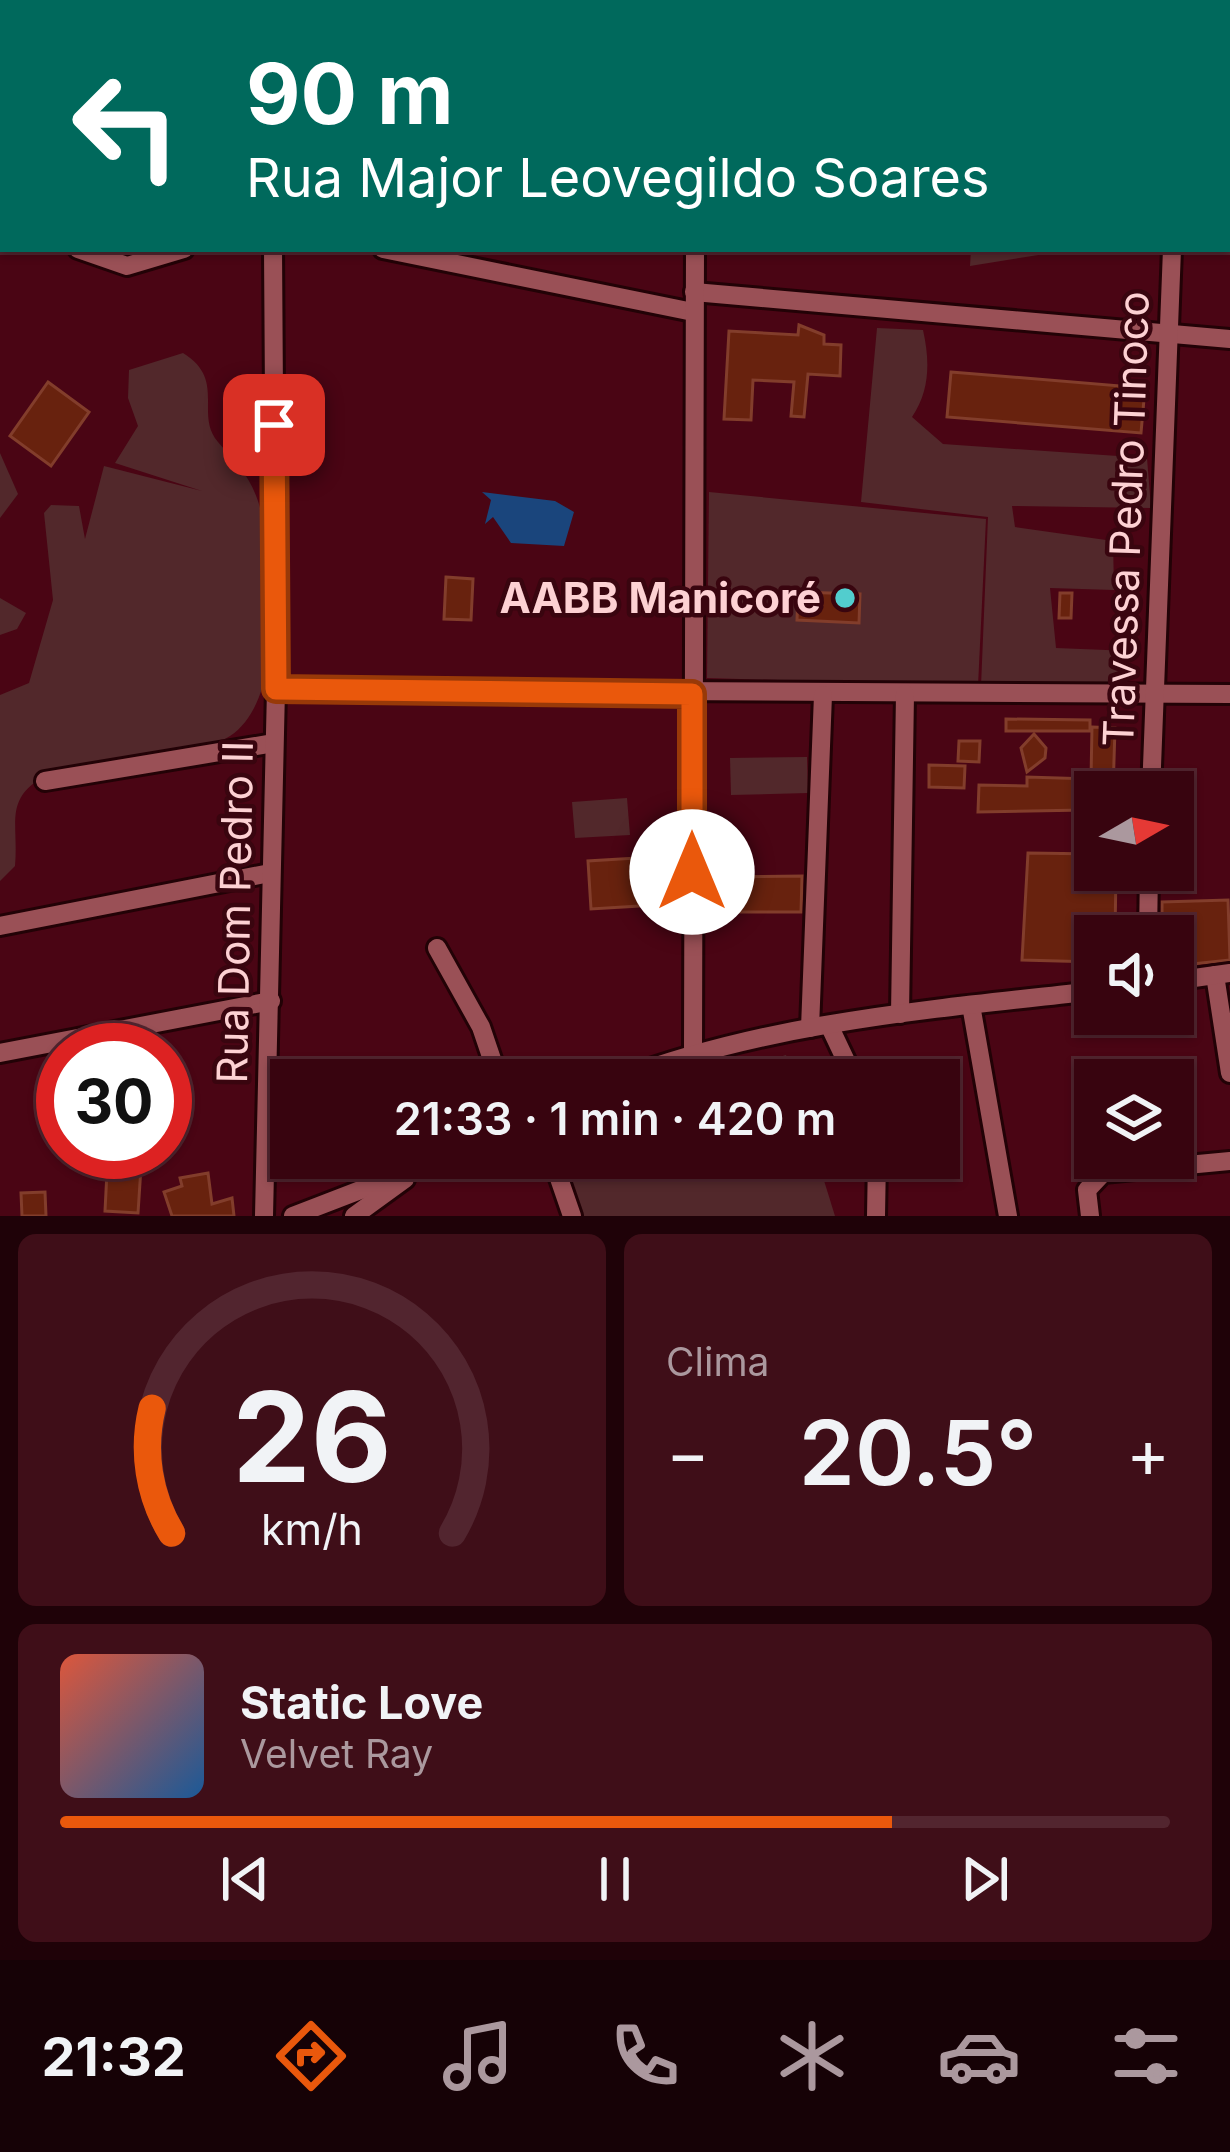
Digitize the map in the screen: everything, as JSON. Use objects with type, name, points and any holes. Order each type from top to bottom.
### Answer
[{"type":"street","points":[[84,252],[112,265],[127,266],[174,252]]},
{"type":"street","name":"Rua Dom Pedro II","points":[[264,1216],[276,689],[273,252]]},
{"type":"street","points":[[401,252],[694,302],[1230,339]]},
{"type":"street","points":[[693,1051],[695,252]]},
{"type":"street","name":"Travessa Pedro Tinoco","points":[[1152,771],[1172,252]]},
{"type":"street","points":[[276,689],[1230,694]]},
{"type":"street","points":[[900,1015],[905,694]]},
{"type":"street","points":[[823,695],[820,1026],[841,1059]]},
{"type":"street","points":[[45,781],[274,743]]},
{"type":"street","points":[[0,926],[270,873]]},
{"type":"street","points":[[437,948],[481,1027],[492,1059]]},
{"type":"street","points":[[1222,974],[1230,1073]]},
{"type":"street","points":[[672,1059],[820,1026],[1074,993]]},
{"type":"street","points":[[0,1053],[271,1001]]},
{"type":"street","points":[[970,1005],[1008,1216]]},
{"type":"street","points":[[1090,1216],[1087,1190],[1102,1173],[1230,1161]]},
{"type":"street","points":[[293,1216],[387,1179]]},
{"type":"street","points":[[354,1216],[408,1179]]},
{"type":"street","points":[[559,1179],[572,1216]]},
{"type":"street","points":[[876,1216],[877,1179]]},
{"type":"shaded area","points":[[971,252],[1057,252],[970,266]]},
{"type":"shaded area","points":[[877,328],[923,330],[927,375],[912,417],[943,444],[1147,458],[1151,508],[1012,506],[1015,527],[1113,541],[1114,590],[1050,588],[1056,648],[1131,651],[1126,689],[981,686],[988,517],[861,502]]},
{"type":"shaded area","points":[[183,353],[204,374],[211,431],[250,483],[264,526],[272,626],[261,692],[248,718],[215,743],[170,755],[50,773],[35,782],[16,812],[15,866],[0,881],[0,695],[29,683],[53,600],[44,513],[51,505],[79,506],[85,539],[104,466],[202,491],[115,463],[138,426],[128,398],[129,370]]},
{"type":"shaded area","points":[[0,453],[18,494],[0,518]]},
{"type":"shaded area","name":"AABB Manicoré","points":[[709,492],[986,519],[978,686],[707,678]]},
{"type":"shaded area","points":[[0,598],[26,613],[17,629],[0,635]]},
{"type":"shaded area","points":[[807,757],[808,793],[731,795],[730,758]]},
{"type":"shaded area","points":[[627,798],[630,835],[575,838],[572,802]]},
{"type":"shaded area","points":[[571,1179],[824,1179],[835,1216],[582,1216]]},
{"type":"water","points":[[482,492],[555,501],[574,512],[564,546],[511,543],[493,517],[485,524],[491,500]]},
{"type":"building","points":[[799,325],[824,335],[824,344],[841,345],[840,376],[808,374],[804,417],[791,416],[794,382],[753,380],[751,420],[724,419],[729,331],[798,335]]},
{"type":"building","points":[[951,372],[1145,388],[1141,433],[947,417]]},
{"type":"building","points":[[48,382],[89,412],[51,466],[10,436]]},
{"type":"building","points":[[446,577],[473,579],[471,620],[444,619]]},
{"type":"building","points":[[798,592],[860,594],[859,623],[797,620]]},
{"type":"building","points":[[1060,593],[1072,593],[1071,618],[1059,618]]},
{"type":"building","points":[[1006,719],[1090,720],[1090,731],[1006,731]]},
{"type":"building","points":[[1092,727],[1115,728],[1114,771],[1091,771]]},
{"type":"building","points":[[1034,734],[1046,748],[1045,758],[1027,772],[1021,748]]},
{"type":"building","points":[[959,741],[980,741],[979,762],[958,761]]},
{"type":"building","points":[[929,765],[965,766],[964,788],[929,787]]},
{"type":"building","points":[[1027,777],[1074,778],[1074,810],[978,812],[979,785],[1027,786]]},
{"type":"building","points":[[1028,853],[1074,854],[1074,891],[1116,891],[1115,915],[1074,915],[1074,961],[1022,960]]},
{"type":"building","points":[[636,858],[639,906],[591,909],[588,861]]},
{"type":"building","points":[[802,876],[801,912],[712,912],[712,877]]},
{"type":"building","points":[[1228,900],[1230,960],[1194,964],[1194,915],[1162,915],[1162,902]]},
{"type":"building","points":[[208,1173],[212,1204],[232,1198],[234,1216],[172,1216],[164,1192],[182,1186],[180,1179]]},
{"type":"building","points":[[107,1179],[140,1179],[138,1213],[105,1211]]},
{"type":"building","points":[[45,1192],[46,1216],[22,1216],[21,1193]]},
{"type":"place","name":"AABB Manicoré","points":[[845,598]]},
{"type":"route","points":[[274,425],[276,689],[692,694],[692,872]]}]
